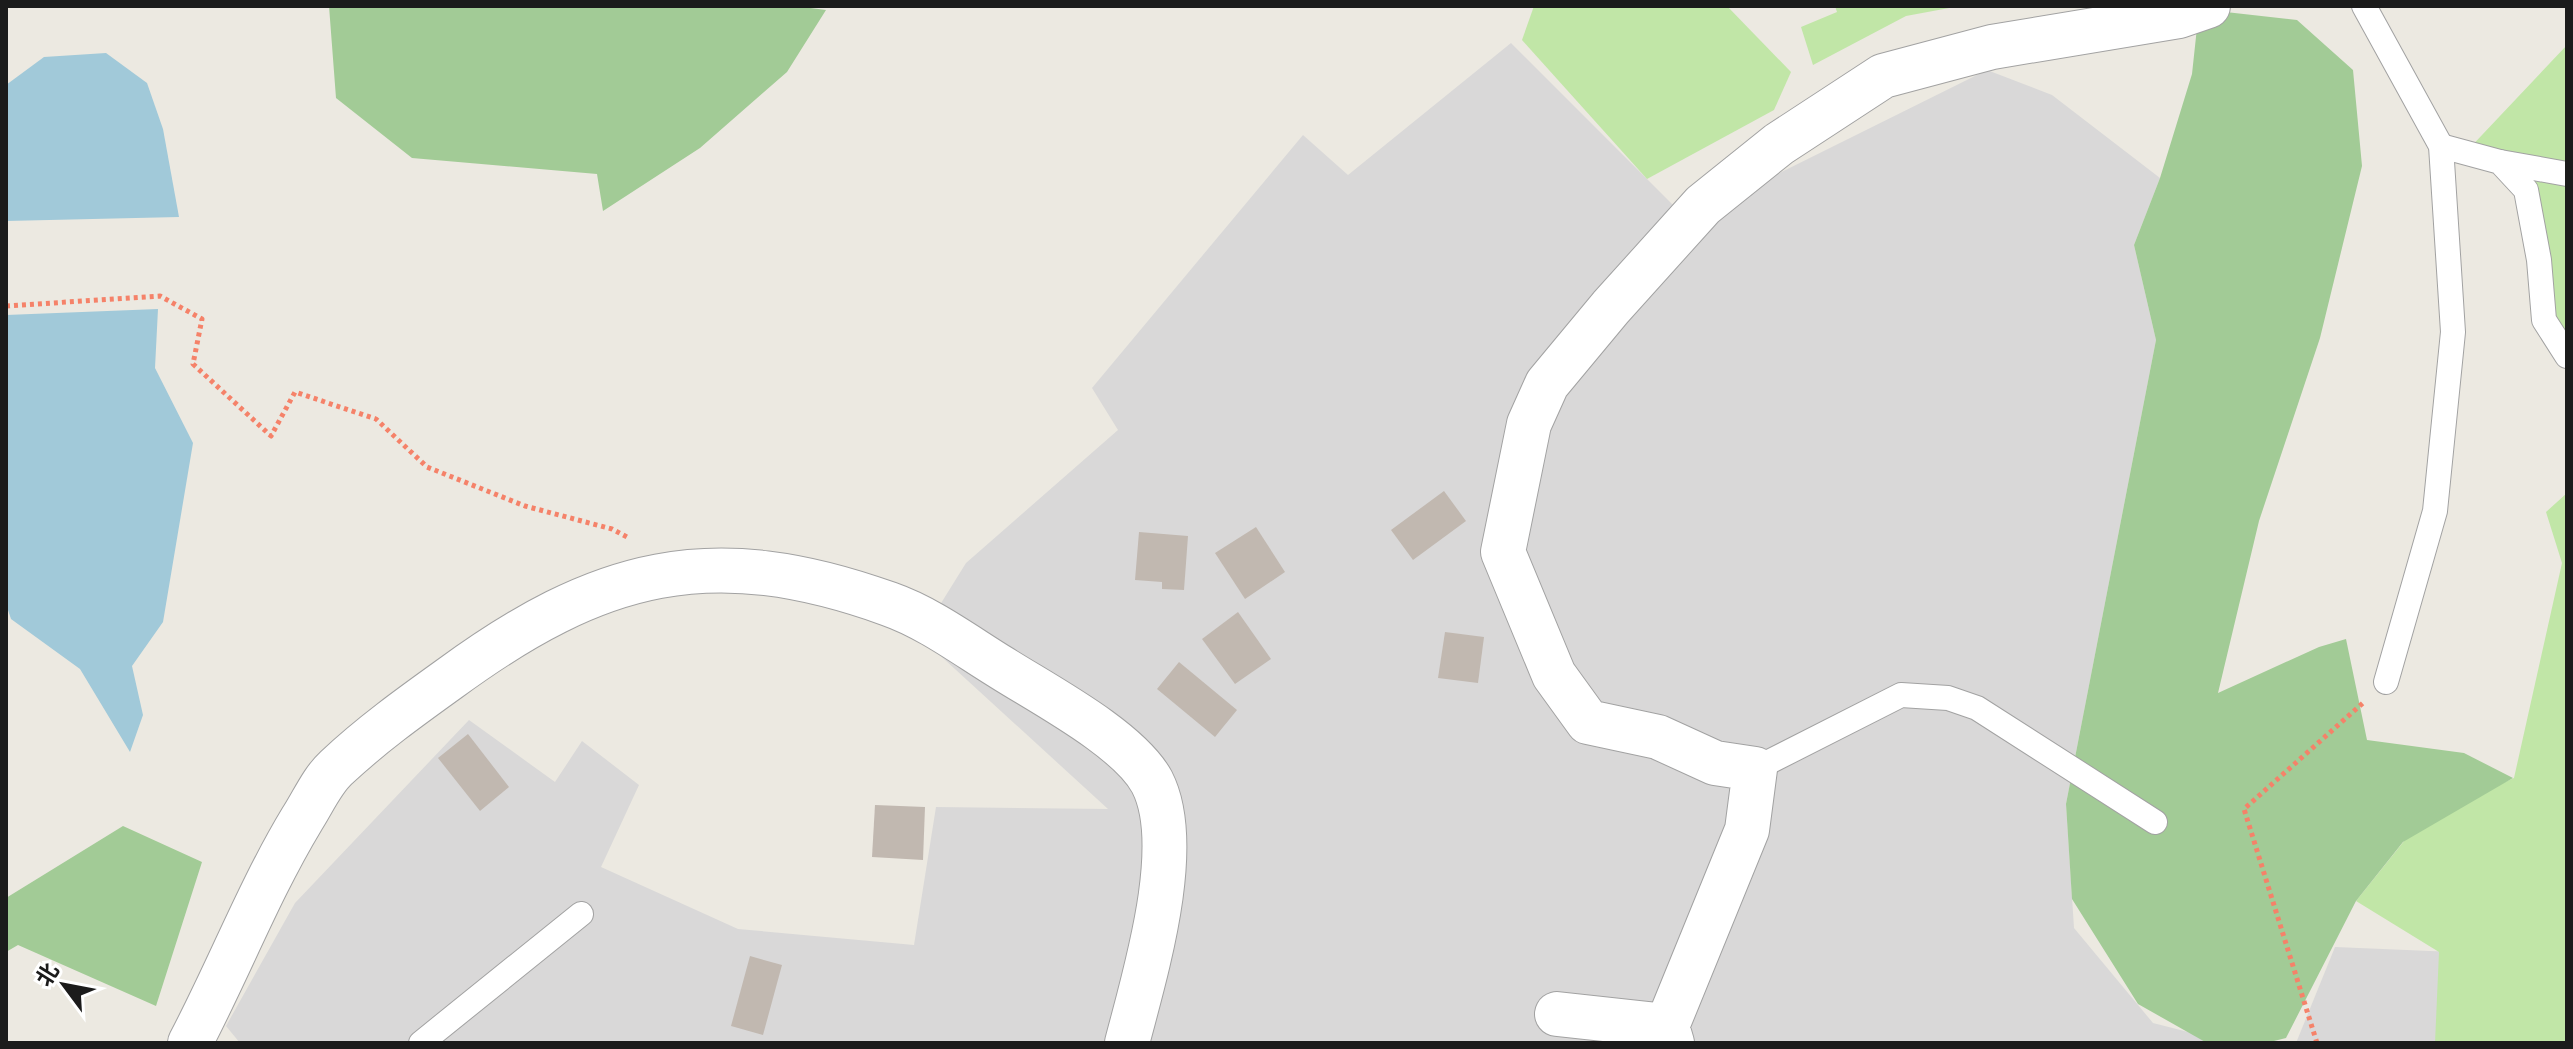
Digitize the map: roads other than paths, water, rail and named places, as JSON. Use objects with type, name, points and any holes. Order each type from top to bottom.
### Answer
[{"type":"street","points":[[1557,1014],[1669,1034],[1747,830],[1755,769],[1715,763],[1658,737],[1588,722],[1554,675],[1503,552],[1529,424],[1547,384],[1703,205],[1779,144],[1883,76],[1992,47],[2179,16],[2208,6]]},
{"type":"street","points":[[204,1036],[282,852],[331,772],[375,733],[480,656],[573,602],[639,578],[742,569],[777,572],[892,605],[948,635],[1098,728],[1152,783],[1163,830],[1163,885],[1127,1043]]},
{"type":"lane","points":[[2364,6],[2441,146],[2453,332],[2435,511],[2386,682]]},
{"type":"lane","points":[[2441,146],[2500,162],[2567,174]]},
{"type":"lane","points":[[2500,162],[2526,190],[2539,260],[2544,320],[2567,356]]},
{"type":"lane","points":[[1755,769],[1901,695],[1948,698],[1977,708],[2155,822]]},
{"type":"lane","points":[[421,1043],[581,914]]},
{"type":"water","points":[[106,53],[147,83],[163,129],[179,217],[6,221],[6,85],[44,57]]},
{"type":"water","points":[[158,309],[155,368],[193,443],[163,622],[132,666],[143,715],[130,752],[80,669],[11,619],[6,604],[6,315]]}]
